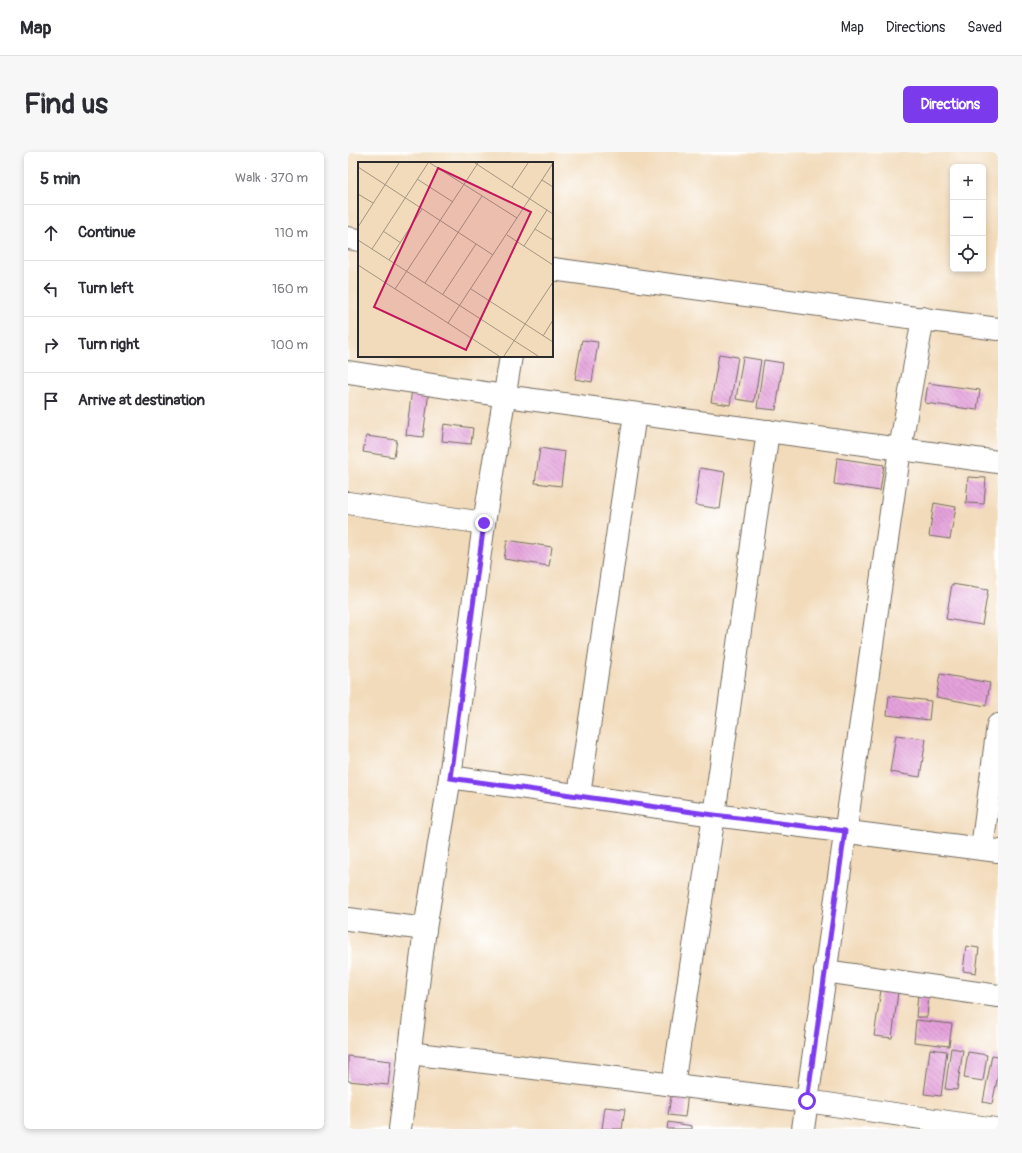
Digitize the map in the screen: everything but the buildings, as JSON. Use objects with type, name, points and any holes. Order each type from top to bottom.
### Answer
[{"type":"street","points":[[348,238],[358,240]]},
{"type":"street","points":[[553,269],[998,328]]},
{"type":"street","points":[[803,1129],[900,449],[922,318]]},
{"type":"street","points":[[400,1129],[425,929],[450,778],[484,523],[511,357]]},
{"type":"street","points":[[348,372],[635,414],[998,462]]},
{"type":"street","points":[[579,795],[635,414]]},
{"type":"street","points":[[673,1085],[714,815],[768,431]]},
{"type":"street","points":[[348,502],[484,523]]},
{"type":"street","points":[[450,778],[714,815],[990,850],[998,725]]},
{"type":"street","points":[[348,919],[425,929]]},
{"type":"street","points":[[825,971],[998,996]]},
{"type":"street","points":[[409,1052],[807,1101],[995,1129]]},
{"type":"route","points":[[484,523],[450,778],[714,815],[845,831],[807,1101]]}]
